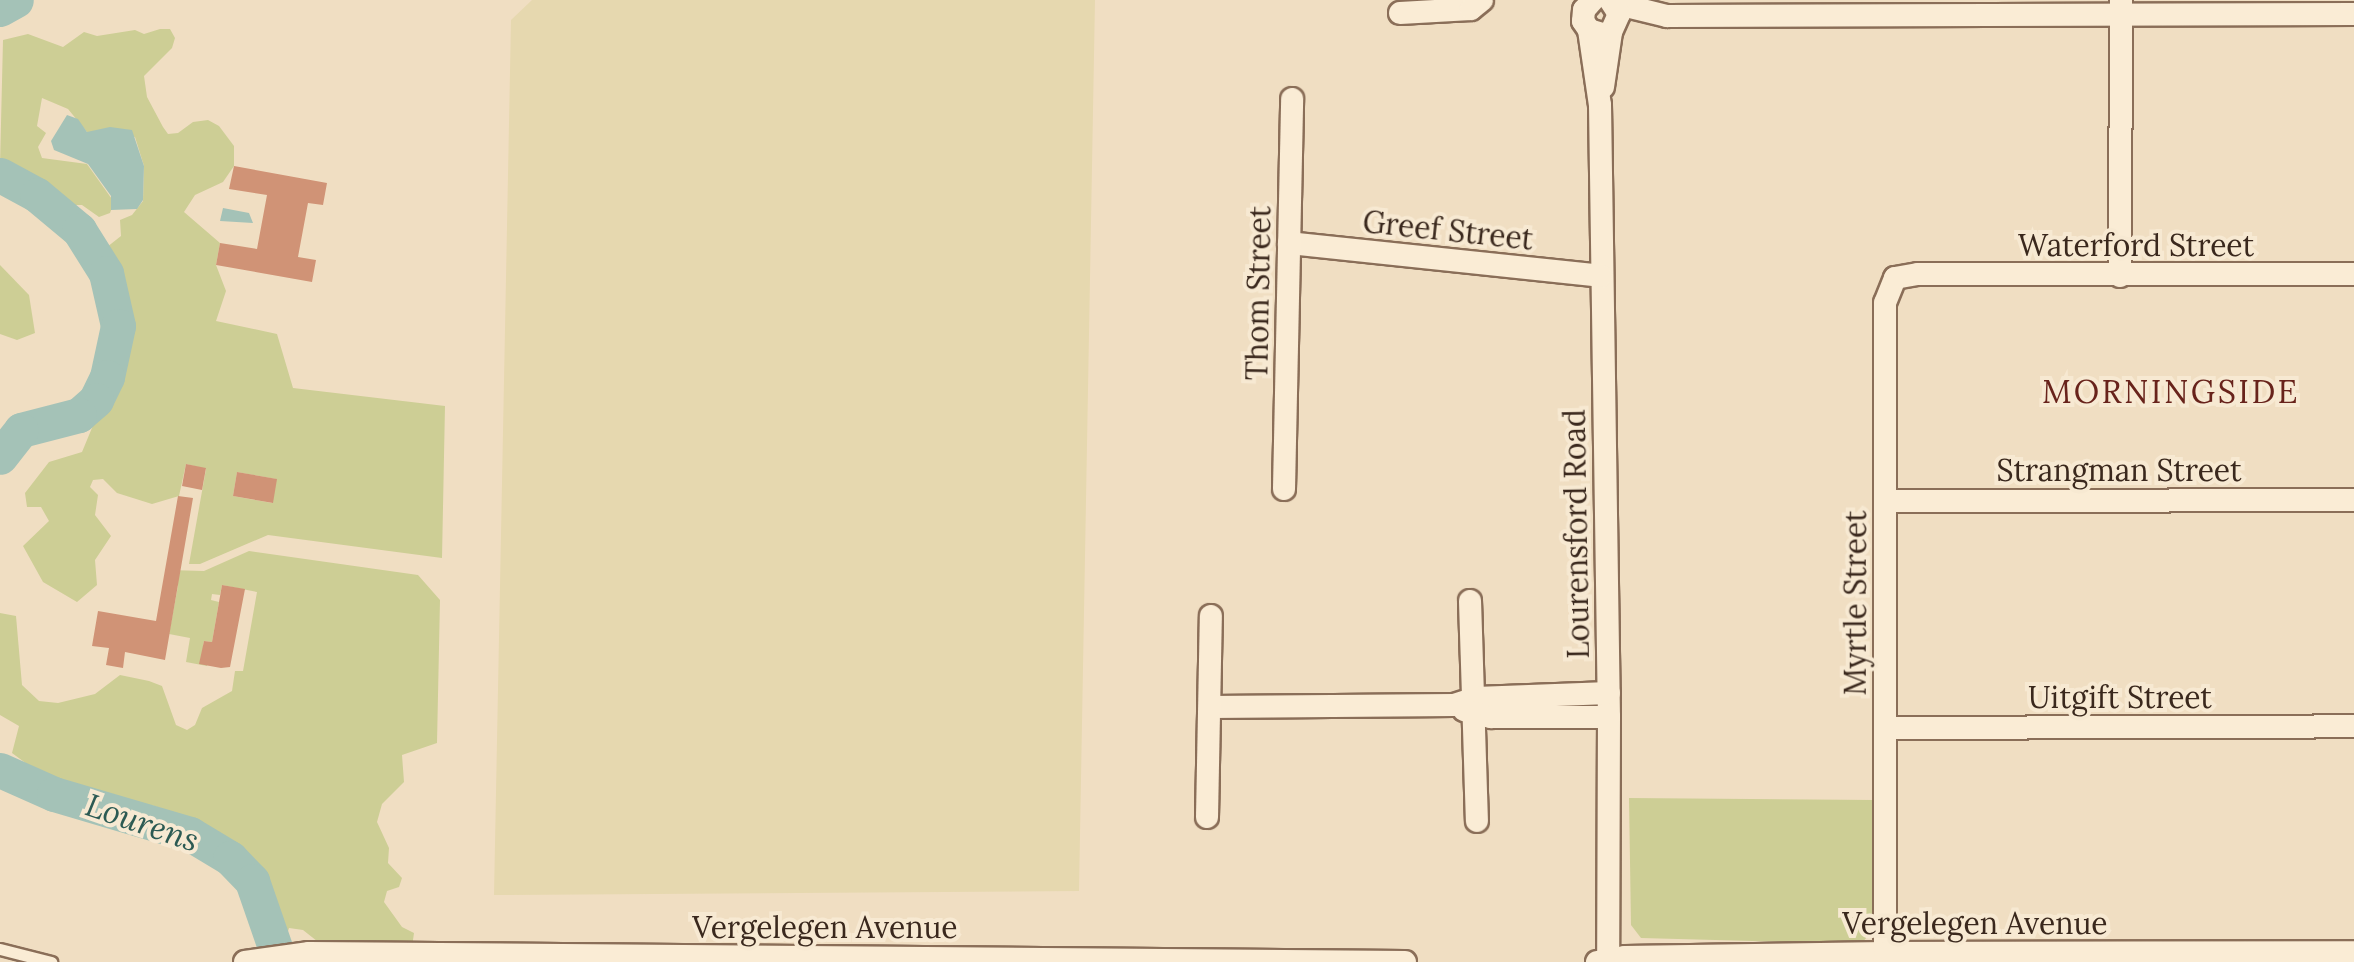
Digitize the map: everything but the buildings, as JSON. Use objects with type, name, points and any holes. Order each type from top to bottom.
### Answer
[{"type":"street","points":[[1400,14],[1470,10],[1482,0]]},
{"type":"street","points":[[2120,276],[2121,7]]},
{"type":"street","points":[[1602,12],[1667,16],[2121,7],[2354,14]]},
{"type":"street","name":"Lourensford Road","points":[[1602,12],[1601,276],[1609,705],[1604,961]]},
{"type":"street","name":"Thom Street","points":[[1284,489],[1292,99]]},
{"type":"street","name":"Greef Street","points":[[1289,243],[1601,276]]},
{"type":"street","name":"Waterford Street","points":[[1918,274],[2354,274]]},
{"type":"street","name":"Myrtle Street","points":[[1886,953],[1885,303],[1895,278],[1918,274]]},
{"type":"street","name":"Strangman Street","points":[[1885,501],[2354,500]]},
{"type":"street","points":[[1470,601],[1468,706],[1477,821]]},
{"type":"street","points":[[1207,816],[1211,616]]},
{"type":"street","points":[[1211,707],[1609,705]]},
{"type":"street","name":"Uitgift Street","points":[[1885,728],[2354,726]]},
{"type":"street","name":"Vergelegen Avenue","points":[[1604,961],[1886,953],[2354,952]]},
{"type":"street","name":"Vergelegen Avenue","points":[[245,962],[308,953],[1405,962]]},
{"type":"lane","points":[[0,949],[51,962]]},
{"type":"shaded area","points":[[532,0],[1095,0],[1079,891],[494,895],[511,20]]},
{"type":"green space","points":[[170,29],[175,38],[172,48],[144,76],[147,97],[168,134],[178,133],[193,122],[208,120],[219,126],[234,146],[234,166],[223,182],[195,195],[184,212],[220,243],[216,265],[226,291],[216,321],[277,334],[293,388],[445,406],[442,558],[268,535],[200,564],[189,564],[206,469],[186,464],[179,496],[152,504],[117,493],[103,479],[93,480],[90,487],[98,495],[95,515],[111,536],[95,560],[97,585],[77,602],[43,582],[23,546],[49,521],[41,507],[27,507],[25,493],[49,462],[82,452],[116,370],[122,293],[102,251],[121,236],[120,220],[132,215],[143,201],[144,166],[135,137],[87,132],[68,109],[42,98],[37,126],[46,133],[38,147],[42,158],[87,164],[114,202],[110,213],[99,217],[82,205],[59,205],[0,165],[3,40],[28,34],[63,47],[84,32],[97,36],[135,30],[144,34]],"holes":[[[237,472],[276,479],[272,503],[233,496]]]},
{"type":"green space","points":[[0,265],[29,295],[35,333],[17,340],[0,334]]},
{"type":"green space","points":[[249,551],[418,575],[440,600],[437,743],[402,755],[404,782],[382,804],[377,822],[389,848],[388,863],[402,878],[399,887],[387,891],[384,902],[402,927],[414,933],[412,947],[322,945],[303,930],[289,928],[284,944],[274,937],[258,882],[239,857],[216,839],[179,815],[154,806],[54,784],[12,753],[19,726],[0,715],[0,613],[16,616],[22,685],[39,701],[58,703],[95,694],[120,675],[162,686],[176,725],[187,730],[195,725],[202,708],[232,691],[235,671],[243,671],[257,592],[222,585],[220,595],[212,594],[211,600],[219,602],[212,642],[204,641],[203,646],[210,648],[207,666],[186,662],[190,638],[169,634],[178,586],[168,570],[204,571]]},
{"type":"green space","points":[[1629,798],[1875,800],[1873,930],[1861,944],[1641,938],[1631,925]]},
{"type":"water","points":[[67,115],[78,119],[87,132],[110,127],[132,130],[144,166],[143,200],[137,209],[111,210],[111,196],[88,164],[54,150],[51,141]]},
{"type":"water","points":[[223,208],[249,213],[253,223],[220,221]]},
{"type":"waterway","name":"Lourens","points":[[0,9],[16,0]]},
{"type":"waterway","name":"Lourens","points":[[0,175],[37,195],[79,230],[106,273],[118,326],[107,377],[96,400],[79,415],[21,430],[0,457]]},
{"type":"waterway","name":"Lourens","points":[[0,770],[54,794],[190,834],[230,858],[252,881],[280,962]]},
{"type":"district","name":"MORNINGSIDE","points":[[2171,392]]}]
